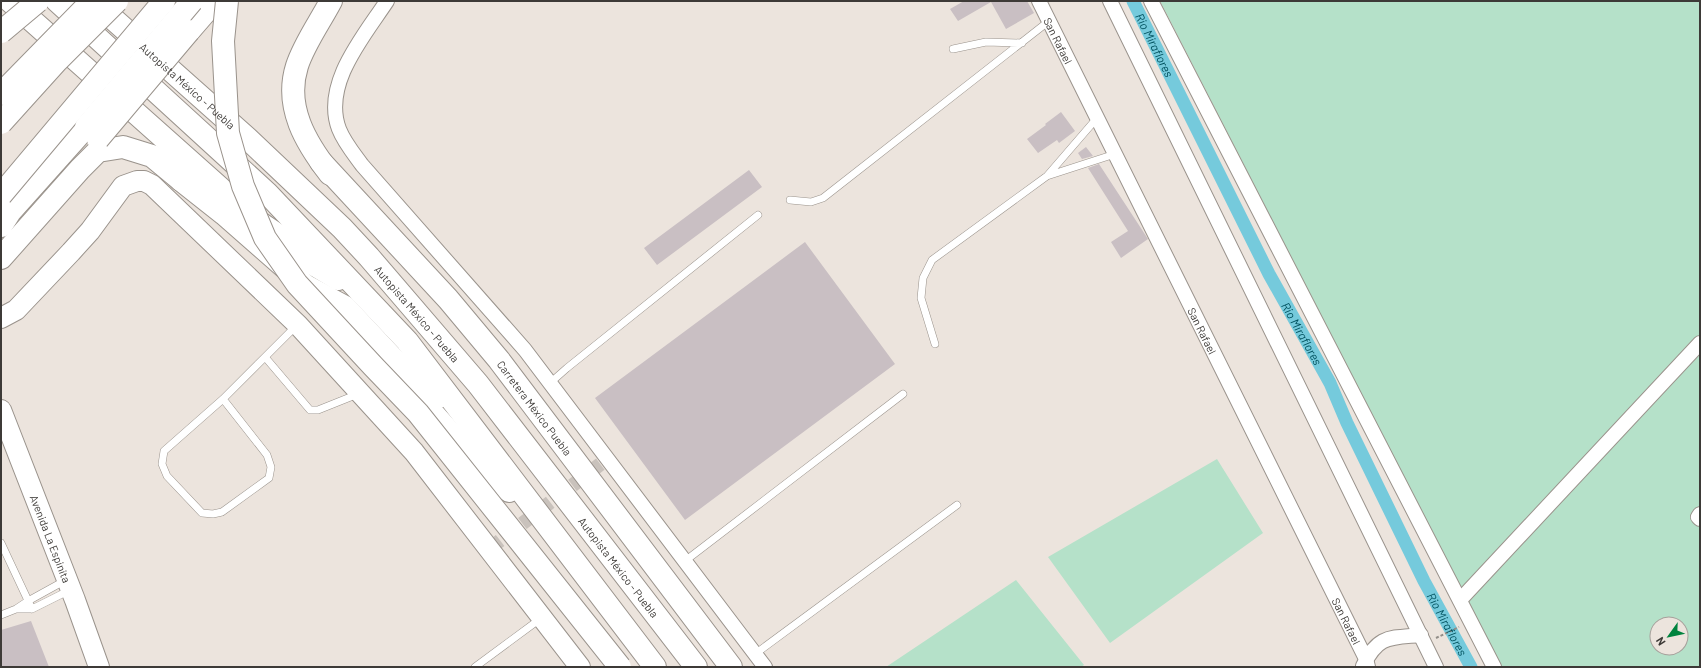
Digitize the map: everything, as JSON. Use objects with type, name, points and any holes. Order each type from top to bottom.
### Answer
[{"type":"main road","points":[[1,26],[2,1]]},
{"type":"main road","points":[[10,1],[220,188],[244,212],[284,238],[308,261],[364,295]]},
{"type":"main road","points":[[1,32],[38,1]]},
{"type":"main road","points":[[57,1],[267,193],[407,341],[461,410],[655,667]]},
{"type":"main road","points":[[1,94],[93,1]]},
{"type":"main road","name":"Autopista México - Puebla","points":[[93,1],[247,138],[342,228],[396,288],[478,384],[696,667]]},
{"type":"main road","points":[[1,123],[56,61],[117,1]]},
{"type":"main road","points":[[1,195],[164,1]]},
{"type":"main road","points":[[1,242],[92,133],[192,1]]},
{"type":"main road","points":[[1,226],[10,212],[92,133],[189,31],[215,1]]},
{"type":"main road","points":[[227,1],[223,41],[228,133],[243,186],[265,238],[297,284],[372,366],[418,412],[620,667]]},
{"type":"main road","points":[[331,1],[301,56],[297,67],[294,84],[294,107],[298,121],[304,136],[321,162],[364,218],[478,384]]},
{"type":"main road","points":[[1,258],[80,169],[98,152],[123,147],[152,156],[224,214],[306,286],[384,368],[416,394],[470,455],[551,530]]},
{"type":"main road","name":"Carretera México Puebla","points":[[321,162],[448,300],[499,360],[731,667]]},
{"type":"main road","points":[[181,180],[220,188]]},
{"type":"main road","points":[[1,318],[16,310],[76,247],[90,231],[123,186],[129,183],[144,182],[152,185],[298,325],[414,452],[580,667]]},
{"type":"main road","points":[[342,228],[372,252],[415,279],[445,303],[480,337]]},
{"type":"main road","points":[[306,286],[345,308],[402,368],[461,410]]},
{"type":"main road","name":"Avenida La Espinita","points":[[1,410],[99,667]]},
{"type":"street","points":[[387,1],[346,65],[338,82],[336,97],[338,128],[349,148],[362,165],[525,350],[765,667]]},
{"type":"street","name":"San Rafael","points":[[1039,1],[1116,154],[1366,664]]},
{"type":"street","points":[[1110,1],[1426,638],[1436,667]]},
{"type":"street","points":[[1151,1],[1494,667]]},
{"type":"street","points":[[1460,600],[1700,343]]},
{"type":"street","points":[[1700,514],[1698,517],[1700,519]]},
{"type":"street","points":[[1366,664],[1372,649],[1388,638],[1426,638]]},
{"type":"lane","points":[[790,200],[811,202],[823,198],[1049,21]]},
{"type":"lane","points":[[953,49],[986,42],[1022,43]]},
{"type":"lane","points":[[935,344],[922,298],[923,278],[932,260],[1047,176],[1097,118]]},
{"type":"lane","points":[[1047,176],[1116,154]]},
{"type":"lane","points":[[550,383],[758,215]]},
{"type":"lane","points":[[223,399],[267,455],[272,467],[269,478],[222,512],[213,514],[202,513],[167,476],[162,464],[164,451],[223,399],[298,325]]},
{"type":"lane","points":[[265,357],[310,410],[318,410],[360,393]]},
{"type":"lane","points":[[685,561],[903,394]]},
{"type":"lane","points":[[755,654],[957,505]]},
{"type":"lane","points":[[1,543],[32,609]]},
{"type":"lane","points":[[16,610],[28,600],[69,585]]},
{"type":"lane","points":[[1,615],[16,610],[32,609],[69,585]]},
{"type":"lane","points":[[475,667],[542,617]]},
{"type":"path","points":[[1426,638],[1471,621]]},
{"type":"green space","points":[[1160,1],[1700,1],[1700,667],[1501,667]]},
{"type":"green space","points":[[1217,459],[1263,533],[1110,643],[1048,557]]},
{"type":"green space","points":[[1016,580],[1084,665],[1081,667],[886,667]]},
{"type":"building","points":[[964,1],[1027,1],[1034,13],[1006,29],[991,2],[958,21],[950,9]]},
{"type":"building","points":[[1061,112],[1075,131],[1059,143],[1057,140],[1038,153],[1027,139]]},
{"type":"building","points":[[1086,147],[1093,156],[1082,159],[1078,153]]},
{"type":"building","points":[[1099,164],[1148,239],[1121,258],[1111,242],[1128,231],[1088,168]]},
{"type":"building","points":[[749,170],[762,187],[657,265],[644,248]]},
{"type":"building","points":[[805,242],[895,364],[685,520],[595,398]]},
{"type":"building","points":[[31,621],[49,667],[1,667],[1,630]]},
{"type":"waterway","name":"Rio Miraflores","points":[[1133,1],[1269,274],[1330,383],[1347,423],[1424,581],[1471,667]]},
{"type":"tunnel","points":[[489,549],[607,459]]}]
